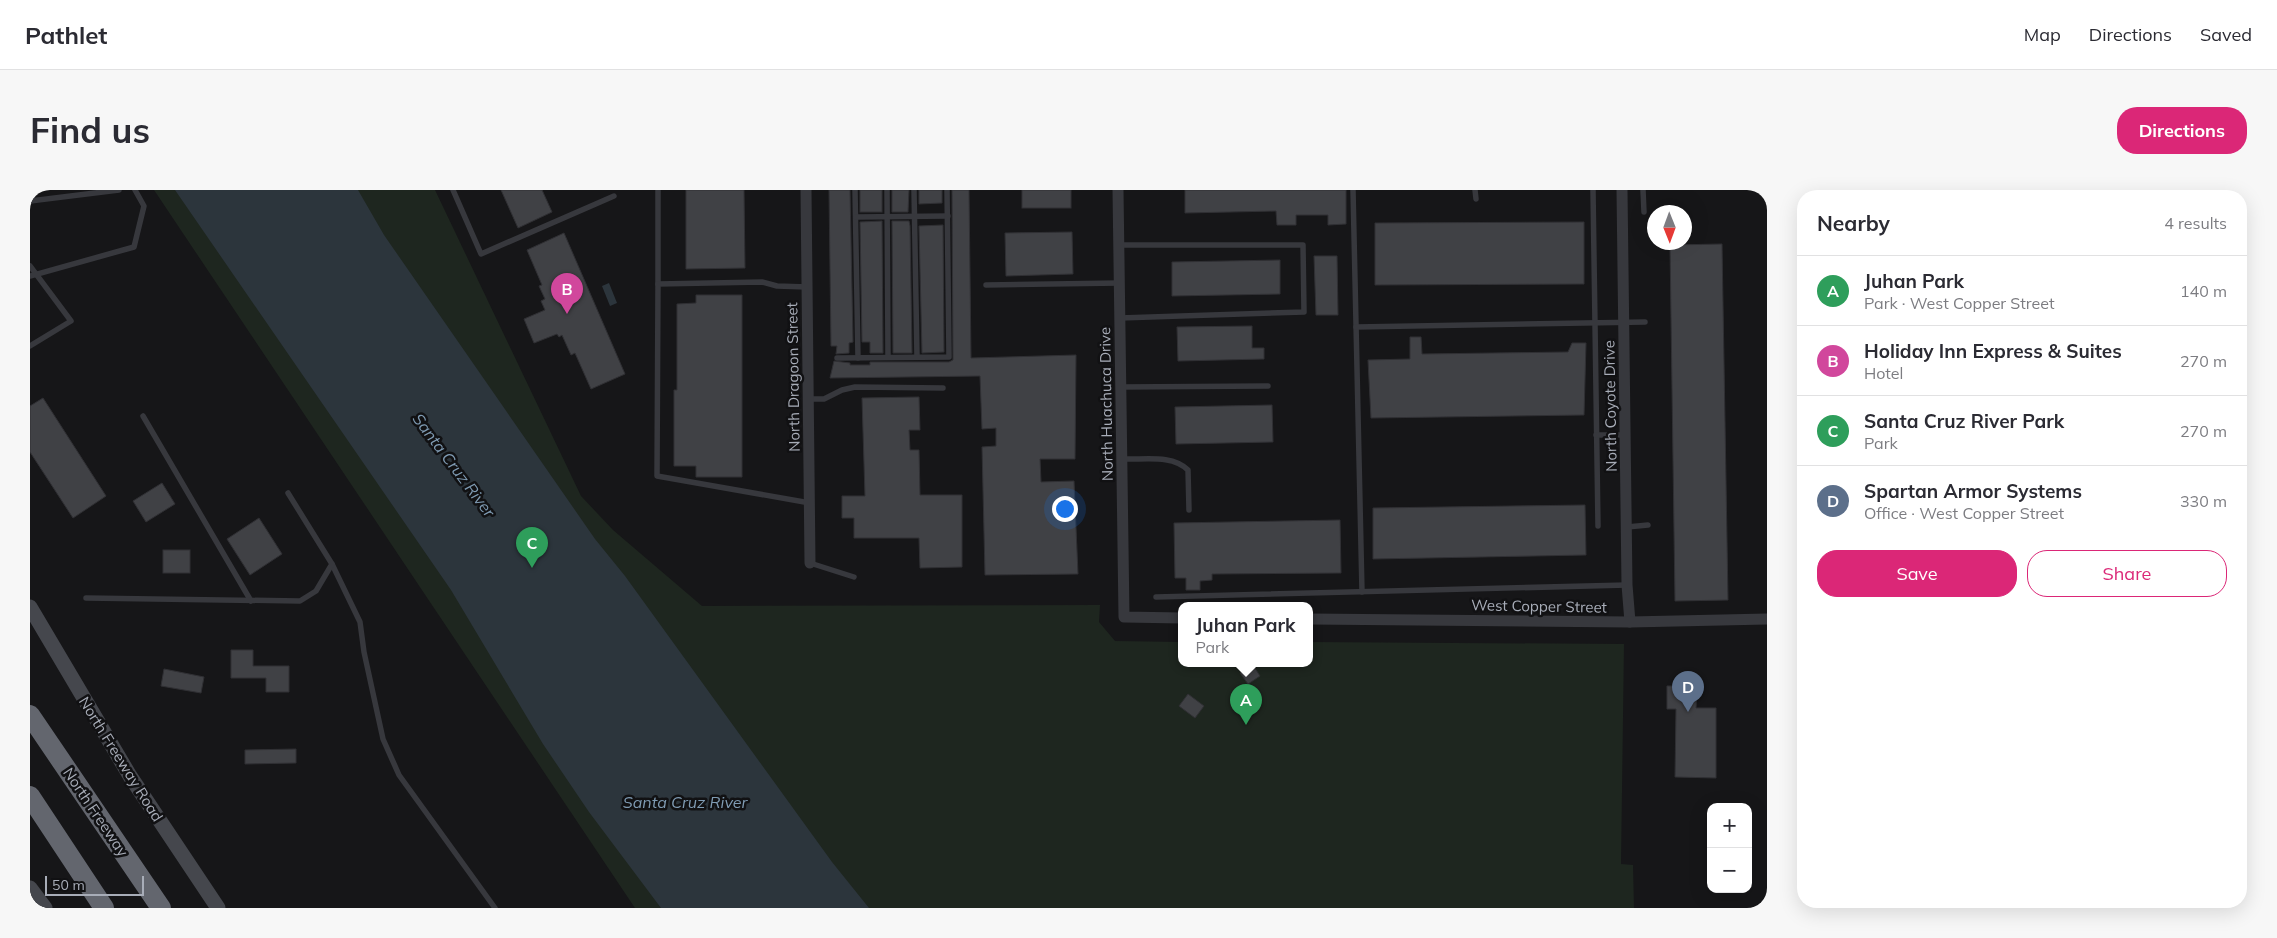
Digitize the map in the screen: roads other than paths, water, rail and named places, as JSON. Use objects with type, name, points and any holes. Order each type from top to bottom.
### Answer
[{"type":"highway","name":"North Freeway","points":[[30,715],[161,908]]},
{"type":"highway","points":[[30,796],[104,908]]},
{"type":"highway","points":[[30,810],[104,908]]},
{"type":"main road","name":"North Freeway Road","points":[[30,607],[130,776],[218,908]]},
{"type":"main road","points":[[30,888],[45,908]]},
{"type":"street","name":"North Dragoon Street","points":[[806,190],[810,563]]},
{"type":"street","name":"North Huachuca Drive","points":[[1118,190],[1124,617],[1178,618]]},
{"type":"street","name":"North Coyote Drive","points":[[1622,190],[1627,585],[1630,622]]},
{"type":"street","name":"West Copper Street","points":[[1313,619],[1630,622],[1767,619]]},
{"type":"lane","points":[[30,201],[119,190]]},
{"type":"lane","points":[[33,275],[134,247],[144,206],[135,190]]},
{"type":"lane","points":[[453,190],[481,254],[614,196]]},
{"type":"lane","points":[[855,190],[858,358]]},
{"type":"lane","points":[[887,190],[888,357]]},
{"type":"lane","points":[[914,190],[917,357]]},
{"type":"lane","points":[[837,358],[949,357],[947,190]]},
{"type":"lane","points":[[1353,190],[1362,592]]},
{"type":"lane","points":[[1475,190],[1476,199]]},
{"type":"lane","points":[[1593,190],[1598,526]]},
{"type":"lane","points":[[1643,190],[1644,212]]},
{"type":"lane","points":[[658,191],[657,476],[810,503]]},
{"type":"lane","points":[[856,218],[948,216]]},
{"type":"lane","points":[[1119,245],[1303,245],[1304,312],[1120,318]]},
{"type":"lane","points":[[30,266],[33,275],[71,321],[30,346]]},
{"type":"lane","points":[[658,284],[762,282],[776,286],[807,287]]},
{"type":"lane","points":[[986,285],[1120,283]]},
{"type":"lane","points":[[1356,327],[1645,322]]},
{"type":"lane","points":[[1121,387],[1268,386]]},
{"type":"lane","points":[[808,399],[824,398],[842,390],[855,387],[943,388]]},
{"type":"lane","points":[[143,416],[251,601]]},
{"type":"lane","points":[[1596,435],[1625,435]]},
{"type":"lane","points":[[1122,459],[1170,460],[1182,464],[1188,470],[1189,510]]},
{"type":"lane","points":[[288,493],[332,564],[360,622],[364,652],[383,739],[395,766],[495,908]]},
{"type":"lane","points":[[1626,527],[1648,526]]},
{"type":"lane","points":[[810,563],[854,577]]},
{"type":"lane","points":[[86,598],[300,601],[316,591],[332,564]]},
{"type":"lane","points":[[1156,597],[1627,585]]},
{"type":"water","name":"Santa Cruz River","points":[[175,190],[358,190],[384,235],[595,539],[625,576],[832,862],[869,908],[661,908],[589,812],[543,744],[451,590]]},
{"type":"water","points":[[609,283],[617,303],[610,306],[602,286]]},
{"type":"place","name":"Holiday Inn Express & Suites","points":[[567,314]]},
{"type":"place","name":"Santa Cruz River Park","points":[[532,568]]},
{"type":"place","name":"Spartan Armor Systems","points":[[1688,712]]},
{"type":"place","name":"Juhan Park","points":[[1246,725]]}]
